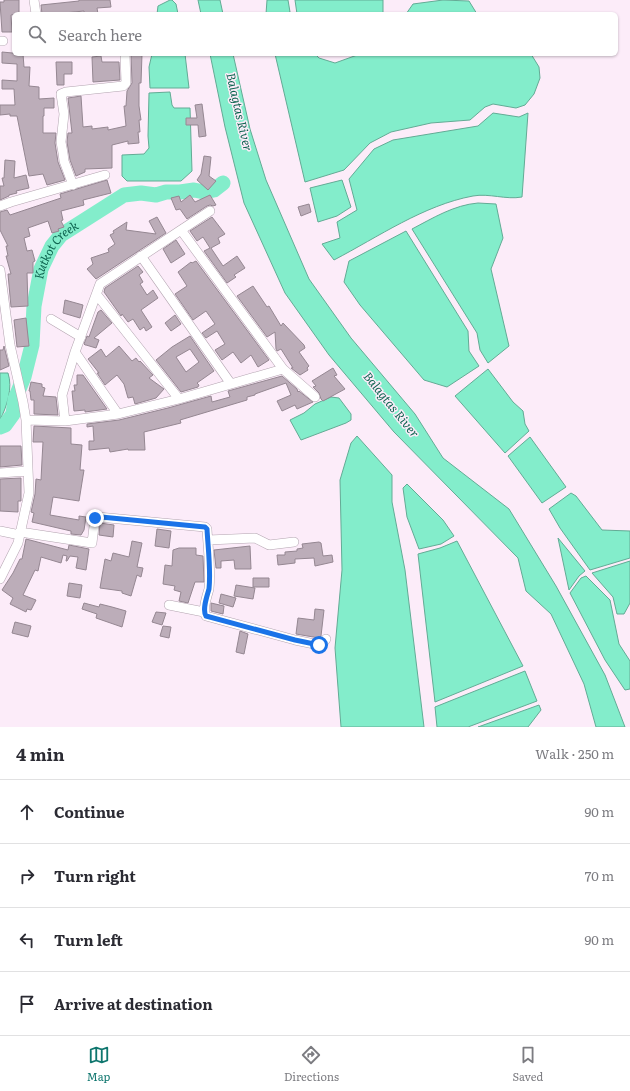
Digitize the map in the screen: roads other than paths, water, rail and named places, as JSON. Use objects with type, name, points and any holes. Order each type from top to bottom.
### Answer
[{"type":"street","points":[[34,0],[36,12]]},
{"type":"street","points":[[73,184],[64,162],[61,142],[64,114],[60,94],[66,92],[123,86],[126,83],[124,56]]},
{"type":"street","points":[[0,206],[106,175]]},
{"type":"street","points":[[65,420],[62,395],[75,352],[100,284],[210,211]]},
{"type":"street","points":[[181,230],[283,369],[315,397]]},
{"type":"street","points":[[141,256],[231,384]]},
{"type":"street","points":[[0,270],[10,345],[26,420],[29,493],[18,543],[0,579]]},
{"type":"street","points":[[97,295],[179,399]]},
{"type":"street","points":[[51,319],[81,337]]},
{"type":"street","points":[[75,352],[118,414]]},
{"type":"street","points":[[26,420],[65,420],[118,414],[179,399],[283,369]]},
{"type":"street","points":[[0,474],[28,471]]},
{"type":"street","points":[[0,530],[92,543],[95,518],[101,517],[205,527],[207,529],[208,540],[209,586],[204,612]]},
{"type":"street","points":[[208,540],[256,538],[268,545],[294,542]]},
{"type":"street","points":[[169,605],[204,612],[208,617],[295,640],[319,645],[326,640]]},
{"type":"water","points":[[172,0],[176,4],[178,12],[157,12],[158,6]]},
{"type":"water","points":[[198,0],[220,0],[223,12],[201,12]]},
{"type":"water","points":[[267,0],[288,0],[290,12],[266,12]]},
{"type":"water","points":[[295,0],[383,0],[383,12],[297,12]]},
{"type":"water","points":[[443,0],[469,1],[476,12],[407,12],[413,4]]},
{"type":"water","points":[[152,56],[185,56],[189,88],[150,88],[149,67]]},
{"type":"water","name":"Balagtas River","points":[[210,56],[233,56],[250,129],[266,180],[309,279],[351,338],[415,414],[443,458],[509,509],[556,586],[605,675],[625,727],[596,727],[584,684],[551,614],[526,591],[518,558],[394,432],[329,355],[285,293],[244,203],[225,127]]},
{"type":"water","points":[[275,56],[317,56],[335,63],[354,56],[532,56],[539,67],[540,78],[534,94],[525,105],[516,108],[493,104],[485,107],[470,120],[431,123],[391,132],[370,143],[344,170],[305,182]]},
{"type":"water","points":[[170,92],[172,105],[174,108],[190,108],[192,171],[181,181],[127,181],[122,176],[122,155],[144,154],[149,148],[149,93]]},
{"type":"water","points":[[493,113],[519,117],[528,113],[522,197],[510,198],[479,195],[455,200],[419,214],[334,260],[322,244],[340,238],[337,222],[357,210],[349,179],[374,149],[393,140],[478,126]]},
{"type":"water","points":[[342,180],[351,207],[337,216],[318,222],[310,188]]},
{"type":"water","points":[[478,203],[496,204],[503,238],[491,269],[509,346],[488,363],[480,350],[477,333],[412,229],[452,209]]},
{"type":"water","points":[[406,231],[468,331],[469,351],[479,366],[447,387],[424,380],[360,305],[344,282],[349,261]]},
{"type":"water","points":[[488,369],[513,402],[523,411],[525,424],[529,431],[505,453],[455,396]]},
{"type":"water","points":[[0,373],[8,373],[10,391],[0,420]]},
{"type":"water","points":[[331,397],[339,398],[351,414],[351,420],[301,440],[290,420],[304,413],[315,404]]},
{"type":"water","points":[[357,436],[392,475],[392,502],[405,570],[424,727],[341,727],[335,648],[342,570],[340,480],[351,443]]},
{"type":"water","points":[[530,437],[566,487],[542,503],[508,456]]},
{"type":"water","points":[[407,484],[443,520],[454,536],[441,544],[419,549],[407,517],[403,488]]},
{"type":"water","points":[[571,493],[576,496],[602,530],[630,531],[630,558],[590,570],[560,528],[549,509]]},
{"type":"water","points":[[558,538],[585,571],[579,576],[569,590]]},
{"type":"water","points":[[457,541],[523,666],[435,702],[418,554],[440,548]]},
{"type":"water","points":[[630,561],[630,603],[624,614],[617,614],[613,597],[592,573]]},
{"type":"water","points":[[586,576],[610,600],[619,644],[630,661],[630,689],[625,690],[605,660],[570,593],[581,578]]},
{"type":"water","points":[[525,671],[537,701],[468,727],[437,727],[435,707]]},
{"type":"water","points":[[539,705],[541,710],[528,727],[478,727]]},
{"type":"waterway","name":"Kutkot Creek","points":[[0,427],[5,425],[13,414],[15,399],[24,377],[32,345],[34,306],[41,269],[52,246],[61,235],[124,195],[141,193],[156,195],[166,192],[194,190],[204,192],[214,190],[223,183]]}]
